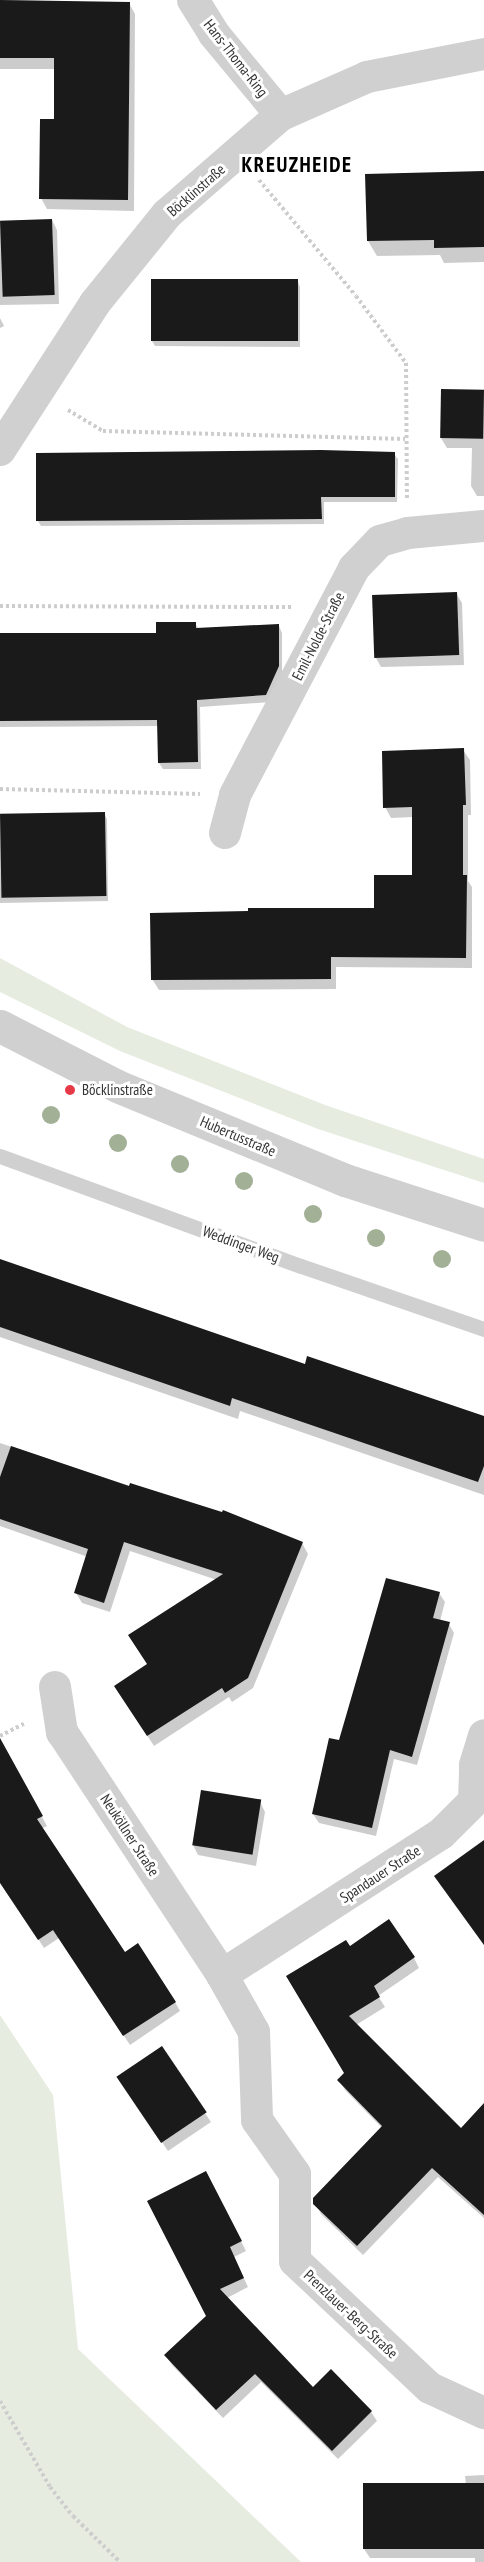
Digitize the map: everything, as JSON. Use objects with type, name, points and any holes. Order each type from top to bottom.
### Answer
[{"type":"street","name":"Hans-Thoma-Ring","points":[[193,0],[214,34],[281,115]]},
{"type":"street","name":"Böcklinstraße","points":[[0,450],[95,303],[167,214],[281,115],[367,77],[484,54]]},
{"type":"street","name":"Emil-Nolde-Straße","points":[[225,833],[235,795],[354,568],[380,541],[408,533],[484,526]]},
{"type":"street","name":"Hubertusstraße","points":[[0,1026],[117,1086],[345,1180],[484,1225]]},
{"type":"street","name":"Neuköllner Straße","points":[[55,1687],[62,1732],[222,1975]]},
{"type":"street","name":"Spandauer Straße","points":[[222,1975],[441,1834],[479,1802],[475,1765],[484,1735]]},
{"type":"street","name":"Prenzlauer-Berg-Straße","points":[[222,1975],[254,2032],[257,2120],[295,2174],[295,2261],[430,2388],[484,2413]]},
{"type":"lane","name":"Weddinger Weg","points":[[0,1156],[301,1266],[484,1329]]},
{"type":"path","points":[[237,155],[356,296],[406,363],[405,439],[408,533]]},
{"type":"path","points":[[39,392],[103,431],[405,439]]},
{"type":"path","points":[[0,606],[332,607]]},
{"type":"path","points":[[0,789],[235,795]]},
{"type":"path","points":[[0,2401],[50,2487],[73,2516],[120,2562]]},
{"type":"shaded area","points":[[0,958],[127,1027],[325,1105],[484,1159],[484,1183],[318,1129],[120,1051],[0,992]]},
{"type":"shaded area","points":[[0,2015],[53,2095],[78,2349],[301,2562],[0,2562]]},
{"type":"building","points":[[0,0],[130,2],[128,200],[39,199],[40,119],[54,119],[54,58],[0,58]]},
{"type":"building","points":[[484,171],[484,247],[434,248],[434,240],[367,241],[365,174]]},
{"type":"building","points":[[52,219],[55,295],[3,297],[0,221]]},
{"type":"building","points":[[151,279],[298,279],[298,341],[151,341]]},
{"type":"building","points":[[441,389],[484,390],[483,439],[440,438]]},
{"type":"building","points":[[321,450],[395,452],[395,497],[321,497],[322,519],[36,521],[36,453]]},
{"type":"building","points":[[457,592],[459,655],[374,658],[372,595]]},
{"type":"building","points":[[156,622],[196,622],[196,628],[279,624],[279,666],[266,695],[197,700],[198,762],[158,763],[157,720],[0,721],[0,633],[156,633]]},
{"type":"building","points":[[464,748],[466,805],[463,805],[463,875],[467,875],[466,958],[331,957],[331,979],[151,980],[150,913],[248,911],[248,908],[374,908],[374,875],[412,875],[412,807],[383,808],[382,751]]},
{"type":"building","points":[[105,812],[106,896],[1,898],[0,814]]},
{"type":"building","points":[[0,1259],[305,1364],[307,1356],[484,1416],[484,1466],[478,1482],[232,1398],[230,1406],[0,1327]]},
{"type":"building","points":[[11,1446],[129,1486],[130,1483],[222,1512],[223,1510],[303,1542],[248,1678],[225,1693],[222,1688],[147,1736],[114,1686],[147,1664],[128,1635],[223,1574],[124,1542],[104,1603],[74,1593],[88,1549],[0,1519],[0,1477]]},
{"type":"building","points":[[386,1578],[440,1592],[433,1618],[450,1622],[412,1757],[390,1750],[372,1828],[312,1814],[329,1738],[339,1740]]},
{"type":"building","points":[[0,1738],[43,1816],[37,1819],[125,1952],[138,1943],[176,2002],[123,2036],[53,1930],[38,1940],[0,1883]]},
{"type":"building","points":[[201,1790],[261,1800],[252,1855],[192,1845]]},
{"type":"building","points":[[484,1840],[484,1945],[434,1876]]},
{"type":"building","points":[[389,1919],[415,1957],[374,1986],[380,1997],[349,2016],[461,2128],[484,2103],[484,2215],[432,2168],[357,2246],[313,2204],[313,2198],[382,2126],[337,2080],[344,2073],[286,1976],[346,1940],[350,1946]]},
{"type":"building","points":[[162,2046],[207,2112],[161,2143],[116,2077]]},
{"type":"building","points":[[206,2171],[242,2241],[230,2247],[244,2278],[220,2289],[313,2387],[331,2369],[372,2411],[332,2451],[255,2374],[216,2410],[164,2355],[206,2316],[147,2201]]},
{"type":"building","points":[[363,2483],[484,2483],[484,2549],[363,2549]]},
{"type":"place","name":"Böcklinstraße","points":[[70,1090]]},
{"type":"district","name":"KREUZHEIDE","points":[[297,165]]}]
